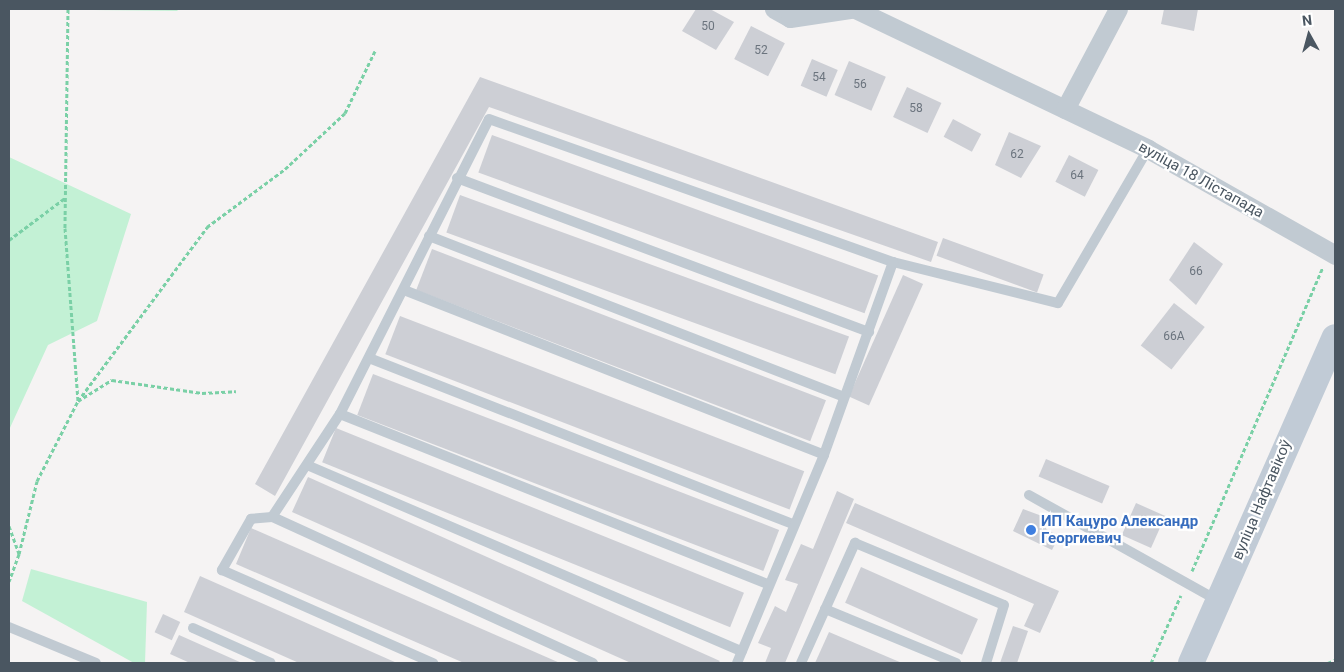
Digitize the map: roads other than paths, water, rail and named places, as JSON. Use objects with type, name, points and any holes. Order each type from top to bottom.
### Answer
[{"type":"street","points":[[774,9],[790,18],[851,9]]},
{"type":"street","name":"вуліца 18 Лістапада","points":[[855,9],[1148,149],[1332,253]]},
{"type":"street","points":[[1065,109],[1118,9]]},
{"type":"street","name":"вуліца Нафтавікоў","points":[[1191,663],[1218,600],[1325,369],[1335,338]]},
{"type":"lane","points":[[272,517],[340,414],[404,290],[457,178],[489,119],[893,262],[1058,303],[1148,149]]},
{"type":"lane","points":[[457,178],[869,332]]},
{"type":"lane","points":[[429,236],[842,396]]},
{"type":"lane","points":[[737,663],[792,524],[824,455],[842,396],[869,332],[893,262]]},
{"type":"lane","points":[[404,290],[824,455]]},
{"type":"lane","points":[[369,358],[792,524]]},
{"type":"lane","points":[[340,414],[768,584]]},
{"type":"lane","points":[[307,465],[742,651]]},
{"type":"lane","points":[[1029,495],[1218,600]]},
{"type":"lane","points":[[433,663],[222,570],[251,518],[272,517],[593,663]]},
{"type":"lane","points":[[801,663],[855,543],[1004,605],[986,663]]},
{"type":"lane","points":[[825,609],[956,663]]},
{"type":"lane","points":[[9,627],[96,663]]},
{"type":"lane","points":[[193,628],[271,663]]},
{"type":"place","name":"ИП Кацуро Александр Георгиевич","points":[[1031,530]]}]
